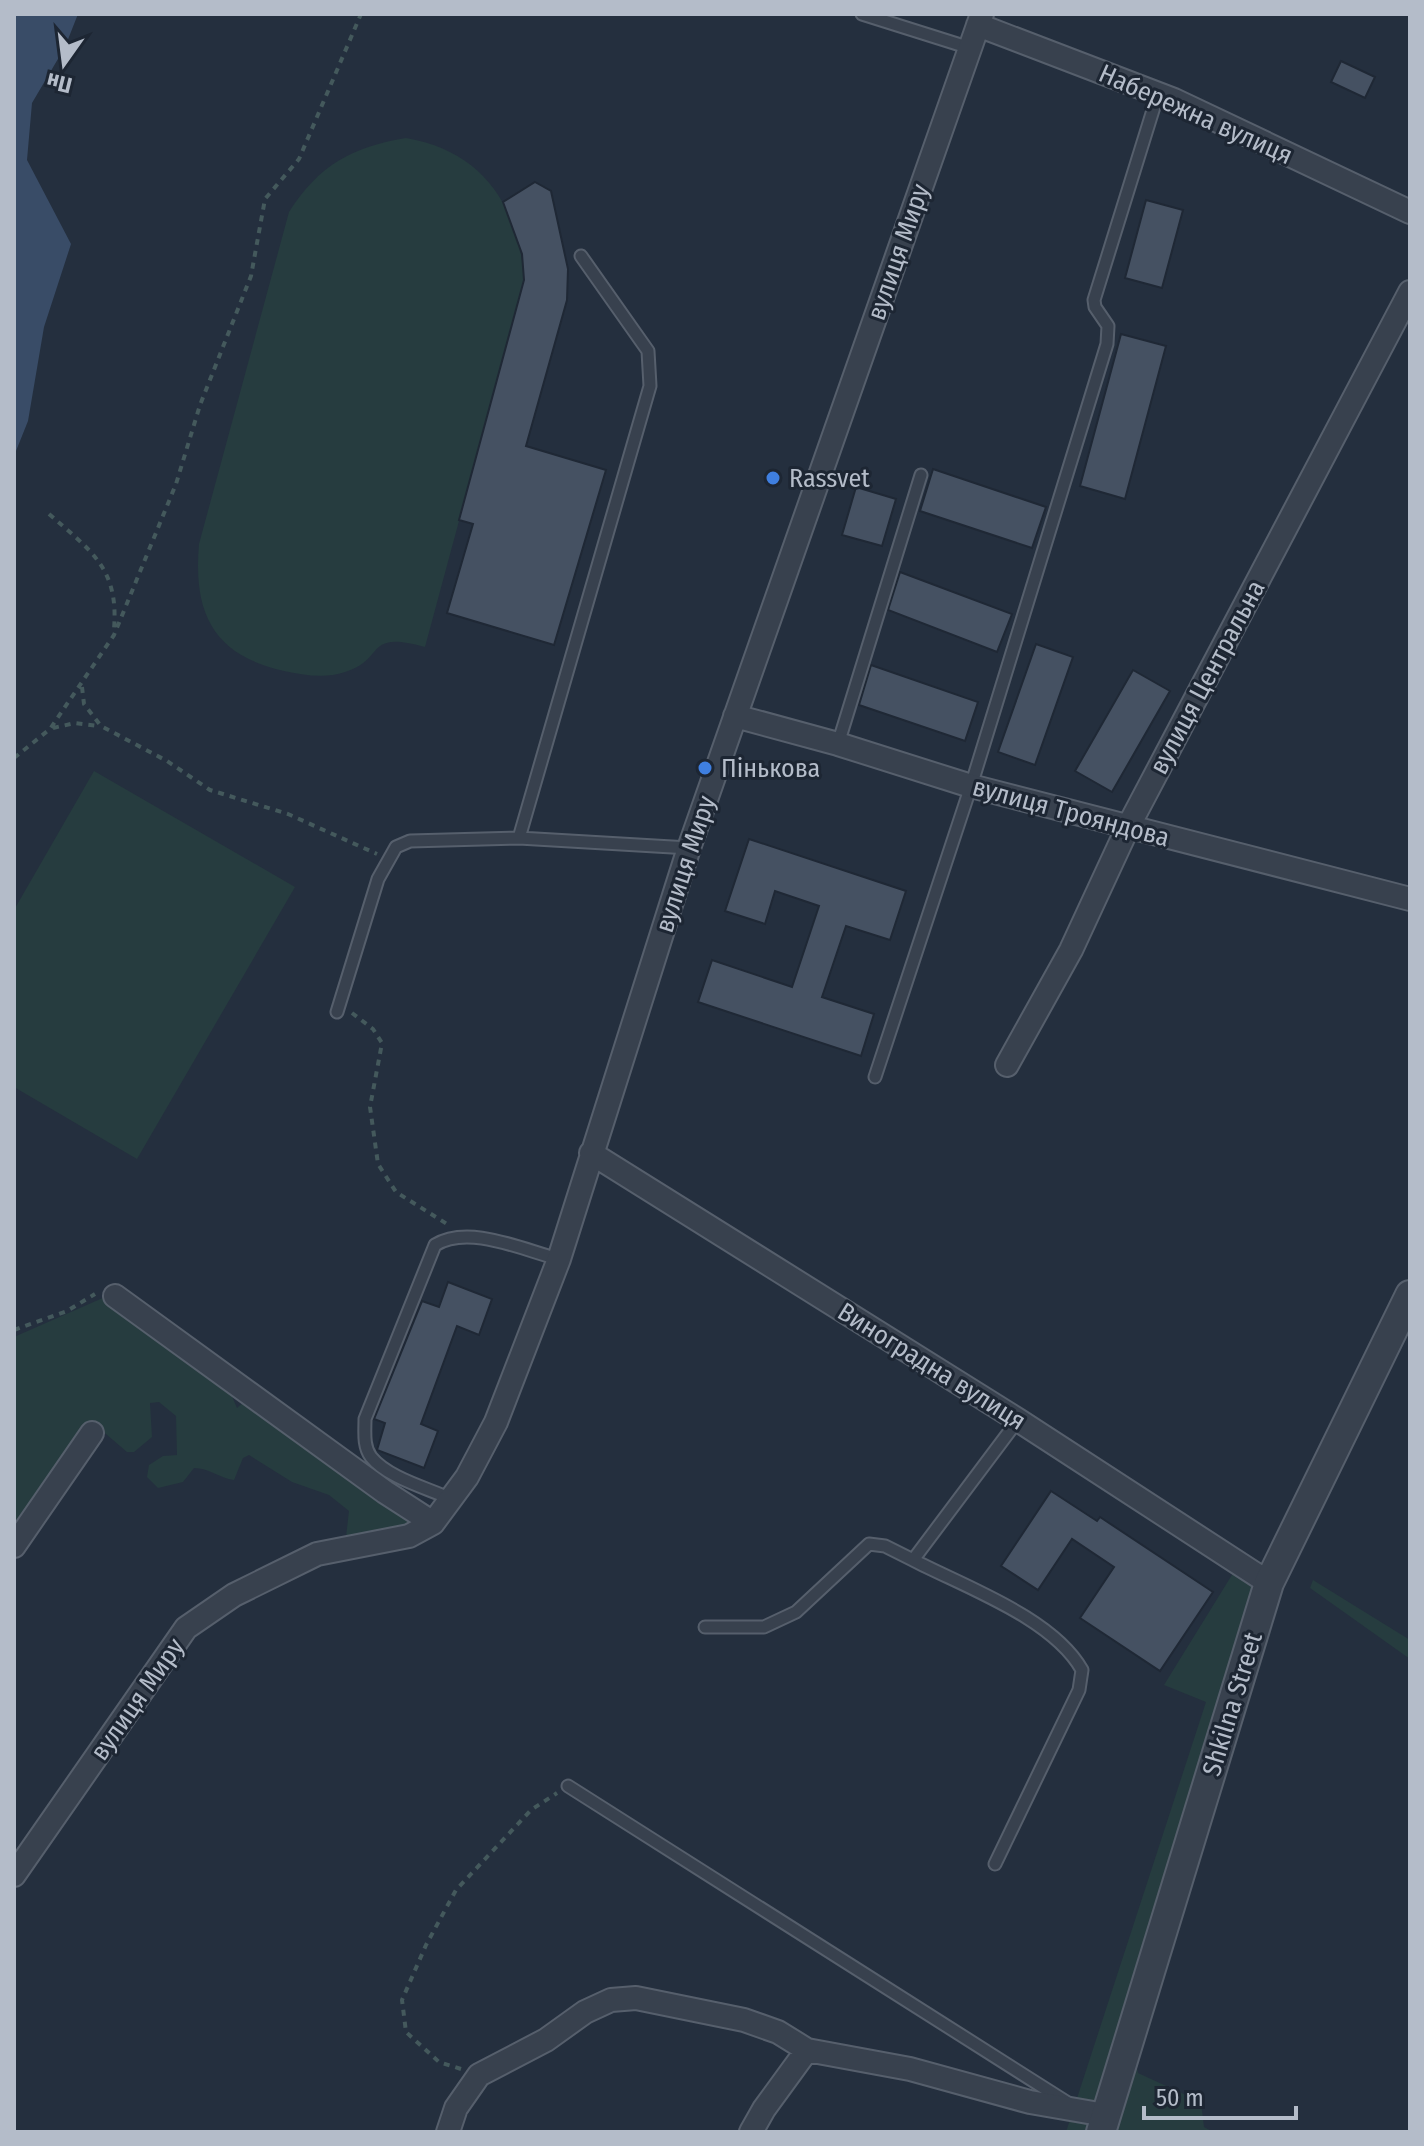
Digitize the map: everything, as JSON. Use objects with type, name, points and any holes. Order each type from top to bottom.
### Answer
[{"type":"street","name":"вулиця Миру","points":[[14,1875],[186,1628],[234,1595],[317,1554],[409,1536],[433,1523],[467,1477],[496,1422],[559,1259],[689,848],[980,20]]},
{"type":"street","name":"Набережна вулиця","points":[[980,20],[1158,94],[1410,212]]},
{"type":"street","name":"вулиця Центральна","points":[[1007,1065],[1071,950],[1128,827],[1410,292]]},
{"type":"street","name":"вулиця Трояндова","points":[[735,716],[838,744],[971,786],[1410,899]]},
{"type":"street","name":"Виноградна вулиця","points":[[591,1153],[1018,1420],[1269,1583]]},
{"type":"street","name":"Shkilna Street","points":[[1103,2124],[1269,1583],[1410,1295]]},
{"type":"street","points":[[115,1296],[385,1492],[433,1523]]},
{"type":"street","points":[[14,1546],[92,1433]]},
{"type":"street","points":[[448,2132],[456,2108],[479,2075],[546,2040],[585,2012],[611,2000],[636,1998],[744,2020],[778,2032],[807,2050],[910,2069],[1030,2102],[1076,2108],[1103,2124]]},
{"type":"street","points":[[751,2132],[807,2050]]},
{"type":"lane","points":[[862,14],[970,48]]},
{"type":"lane","points":[[875,1077],[971,786],[1107,344],[1108,326],[1095,307],[1094,300],[1158,94]]},
{"type":"lane","points":[[519,838],[650,386],[648,351],[581,256]]},
{"type":"lane","points":[[838,744],[921,475]]},
{"type":"lane","points":[[337,1012],[387,858],[396,847],[410,841],[519,838],[689,848]]},
{"type":"lane","points":[[451,1499],[393,1473],[371,1457],[365,1440],[365,1419],[435,1245],[449,1236],[466,1236],[559,1259]]},
{"type":"lane","points":[[913,1560],[1018,1420]]},
{"type":"lane","points":[[705,1627],[764,1627],[796,1612],[869,1544],[885,1546],[1022,1616],[1063,1644],[1082,1670],[1079,1690],[995,1864]]},
{"type":"lane","points":[[568,1786],[1076,2108]]},
{"type":"path","points":[[14,758],[50,729],[114,635],[176,484],[200,405],[251,276],[265,199],[299,159],[361,14]]},
{"type":"path","points":[[49,514],[105,567],[115,599],[114,635]]},
{"type":"path","points":[[82,685],[84,704],[101,726],[167,761],[210,790],[288,814],[387,858]]},
{"type":"path","points":[[50,729],[62,724],[101,726]]},
{"type":"path","points":[[342,995],[353,1016],[373,1029],[382,1043],[370,1107],[378,1164],[396,1192],[466,1236]]},
{"type":"path","points":[[14,1328],[67,1311],[95,1294],[115,1296]]},
{"type":"path","points":[[479,2075],[439,2062],[406,2032],[402,2000],[426,1945],[456,1890],[531,1810],[568,1786]]},
{"type":"green space","points":[[406,138],[456,155],[492,186],[514,228],[524,280],[425,647],[392,642],[384,644],[358,666],[337,674],[314,676],[284,671],[240,654],[224,642],[213,627],[200,591],[199,544],[289,212],[312,182],[338,161],[369,147]]},
{"type":"green space","points":[[94,771],[295,887],[137,1159],[14,1087],[14,910]]},
{"type":"green space","points":[[105,1297],[227,1385],[237,1408],[246,1400],[412,1516],[413,1525],[346,1537],[349,1511],[329,1495],[292,1482],[249,1455],[243,1458],[234,1480],[194,1468],[183,1482],[158,1488],[147,1477],[149,1465],[163,1456],[177,1455],[176,1416],[159,1402],[150,1403],[152,1437],[134,1452],[127,1452],[99,1428],[14,1531],[14,1337]]},
{"type":"green space","points":[[1235,1570],[1254,1589],[1089,2132],[1066,2132],[1206,1702],[1164,1685]]},
{"type":"green space","points":[[1313,1580],[1410,1640],[1410,1659],[1310,1588]]},
{"type":"green space","points":[[1134,2055],[1138,2073],[1201,2102],[1204,2127],[1213,2132],[1113,2132]]},
{"type":"water","points":[[14,14],[78,14],[65,47],[32,103],[27,160],[71,244],[44,327],[28,421],[14,456]]},
{"type":"building","points":[[1341,61],[1375,77],[1365,98],[1331,82]]},
{"type":"building","points":[[535,182],[551,191],[568,269],[567,300],[526,446],[606,470],[554,645],[447,613],[473,524],[459,520],[524,280],[522,254],[503,202]]},
{"type":"building","points":[[1146,200],[1183,210],[1162,288],[1125,278]]},
{"type":"building","points":[[1121,334],[1166,346],[1125,499],[1080,486]]},
{"type":"building","points":[[933,469],[1046,507],[1032,548],[920,511]]},
{"type":"building","points":[[856,487],[896,499],[882,546],[842,535]]},
{"type":"building","points":[[900,572],[1012,614],[997,652],[888,610]]},
{"type":"building","points":[[1036,644],[1073,657],[1035,765],[998,752]]},
{"type":"building","points":[[871,665],[978,702],[965,741],[859,705]]},
{"type":"building","points":[[1133,670],[1170,691],[1112,792],[1075,771]]},
{"type":"building","points":[[749,839],[906,891],[890,940],[846,926],[822,997],[874,1014],[861,1056],[698,1002],[712,960],[792,987],[819,906],[775,891],[765,924],[725,911]]},
{"type":"building","points":[[448,1282],[492,1299],[479,1335],[457,1326],[421,1424],[438,1431],[424,1468],[377,1450],[385,1423],[374,1419],[422,1301],[439,1307]]},
{"type":"building","points":[[1051,1491],[1097,1521],[1100,1517],[1213,1592],[1160,1671],[1080,1618],[1114,1567],[1072,1539],[1038,1590],[1001,1566]]},
{"type":"place","name":"Rassvet","points":[[773,478]]},
{"type":"place","name":"Пінькова","points":[[705,768]]}]
